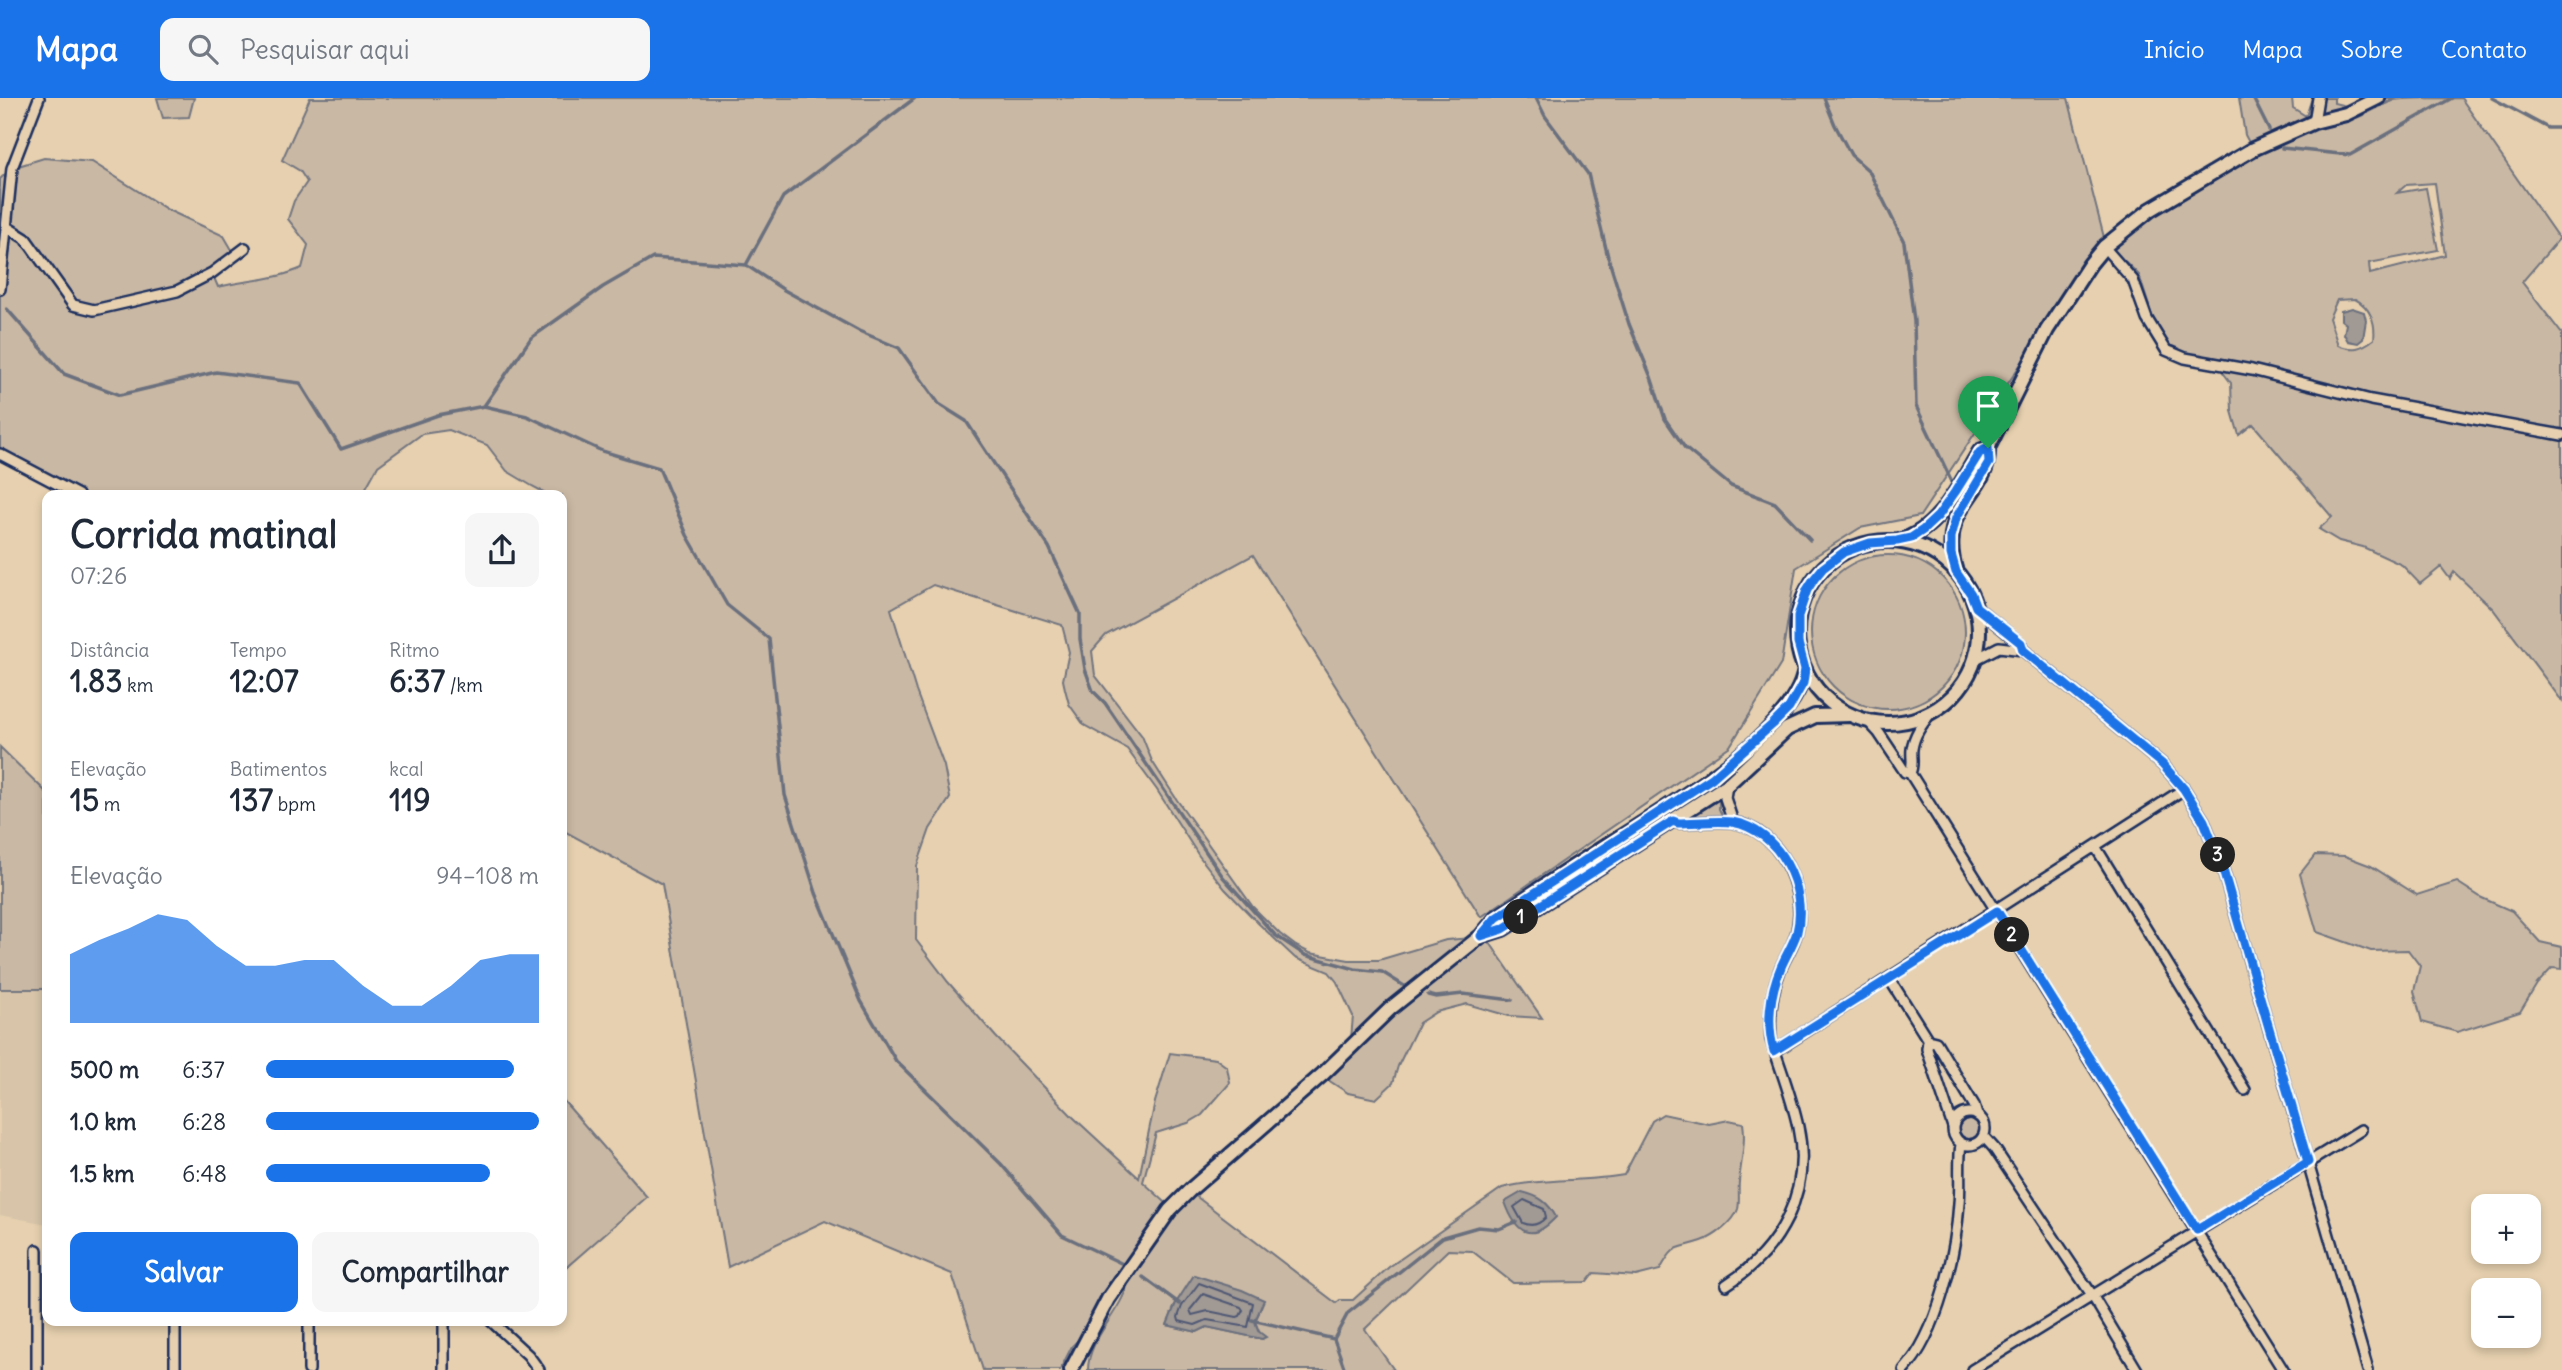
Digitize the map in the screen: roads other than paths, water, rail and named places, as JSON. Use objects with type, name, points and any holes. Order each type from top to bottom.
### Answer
[{"type":"street","points":[[0,289],[12,168],[39,98]]},
{"type":"street","points":[[2314,122],[2318,98]]},
{"type":"street","points":[[1956,572],[1951,554],[1952,528],[1960,509],[1989,463],[1988,448],[2047,330],[2104,247],[2160,204],[2253,149],[2314,122],[2346,114],[2378,98]]},
{"type":"street","points":[[7,227],[26,239],[73,305],[94,310],[177,291],[212,273],[245,248]]},
{"type":"street","points":[[2104,247],[2133,280],[2147,319],[2166,350],[2185,358],[2252,370],[2371,400],[2562,435]]},
{"type":"street","points":[[1897,541],[1935,554],[1956,572],[1971,594],[1976,607],[1979,634],[1974,660],[1962,684],[1943,704],[1906,720],[1879,722],[1840,709],[1820,692],[1800,656],[1797,629],[1801,603],[1823,568],[1844,552],[1870,543],[1897,541],[1917,534],[1938,516],[1980,452],[1988,448]]},
{"type":"street","points":[[0,454],[67,490]]},
{"type":"street","points":[[1976,607],[2021,643],[2023,650]]},
{"type":"street","points":[[1974,660],[1999,647],[2023,650],[2162,764],[2184,789],[2204,821],[2223,870],[2368,1370]]},
{"type":"street","points":[[1071,1370],[1108,1299],[1170,1210],[1190,1190],[1323,1074],[1391,1008],[1481,936],[1496,918],[1712,778],[1789,708],[1803,683],[1805,669]]},
{"type":"street","points":[[1910,773],[1913,766],[1914,738],[1931,711]]},
{"type":"street","points":[[1481,936],[1503,929],[1727,785],[1779,735],[1796,724],[1825,715],[1859,717],[1879,733],[1905,772],[1910,773],[2283,1370]]},
{"type":"street","points":[[1727,785],[1725,798],[1732,822]]},
{"type":"street","points":[[1774,1051],[1997,911],[2184,789]]},
{"type":"street","points":[[1673,821],[1732,822],[1754,832],[1773,846],[1787,865],[1798,897],[1797,931],[1780,970],[1772,998],[1770,1026],[1774,1051],[1799,1129],[1802,1158],[1798,1189],[1788,1218],[1773,1244],[1752,1267],[1727,1285]]},
{"type":"street","points":[[2095,846],[2245,1090]]},
{"type":"street","points":[[1889,978],[1928,1040],[1927,1049],[1954,1137],[1961,1144],[1971,1146],[1984,1137],[1985,1127],[1936,1042],[1928,1040]]},
{"type":"street","points":[[1953,1127],[1962,1115],[1977,1115]]},
{"type":"street","points":[[1972,1370],[2361,1130]]},
{"type":"street","points":[[1984,1137],[1994,1147],[2092,1295],[2137,1370]]},
{"type":"street","points":[[1908,1368],[1938,1306],[1950,1266],[1959,1211],[1961,1144]]},
{"type":"street","points":[[37,1250],[37,1370]]},
{"type":"street","points":[[174,1370],[175,1326]]},
{"type":"street","points":[[309,1326],[310,1370]]},
{"type":"street","points":[[444,1326],[444,1370]]},
{"type":"street","points":[[496,1326],[528,1355],[539,1370]]},
{"type":"water","points":[[2352,308],[2364,312],[2366,320],[2363,339],[2358,343],[2348,341],[2344,334],[2346,324],[2341,320],[2341,311]]},
{"type":"water","points":[[1522,1192],[1542,1200],[1556,1217],[1532,1232],[1519,1227],[1505,1202]]},
{"type":"water","points":[[1194,1275],[1264,1300],[1255,1321],[1258,1331],[1266,1337],[1262,1339],[1207,1327],[1197,1332],[1167,1325],[1176,1303]]},
{"type":"waterway","points":[[7,309],[64,374],[120,395],[216,372],[300,383],[341,449],[438,415],[484,406],[531,338],[603,287],[653,258],[746,265],[783,197],[915,98]]},
{"type":"waterway","points":[[1536,98],[1545,116],[1588,174],[1608,257],[1629,324],[1665,419],[1685,448],[1731,486],[1775,503],[1810,540]]},
{"type":"waterway","points":[[1824,98],[1851,155],[1869,171],[1904,242],[1914,321],[1916,406],[1954,486]]},
{"type":"waterway","points":[[2253,98],[2269,130]]},
{"type":"waterway","points":[[2282,148],[2350,155],[2452,98]]},
{"type":"waterway","points":[[2492,98],[2548,128],[2562,128]]},
{"type":"waterway","points":[[746,265],[784,290],[859,331],[899,348],[939,404],[966,421],[1049,547],[1080,614],[1080,639],[1085,669],[1093,691],[1105,703],[1223,877],[1275,935],[1305,955],[1355,969],[1382,972],[1409,989]]},
{"type":"waterway","points":[[484,406],[527,416],[602,451],[659,468],[687,535],[727,605],[769,639],[785,795],[816,893],[861,1001],[896,1061],[1001,1164],[1062,1235],[1125,1265]]},
{"type":"waterway","points":[[1428,995],[1436,997],[1463,994],[1512,1000]]},
{"type":"waterway","points":[[1334,1339],[1348,1313],[1443,1237],[1478,1227],[1499,1229],[1516,1222]]},
{"type":"waterway","points":[[1143,1277],[1180,1304]]},
{"type":"waterway","points":[[1252,1320],[1334,1339],[1345,1370]]}]
